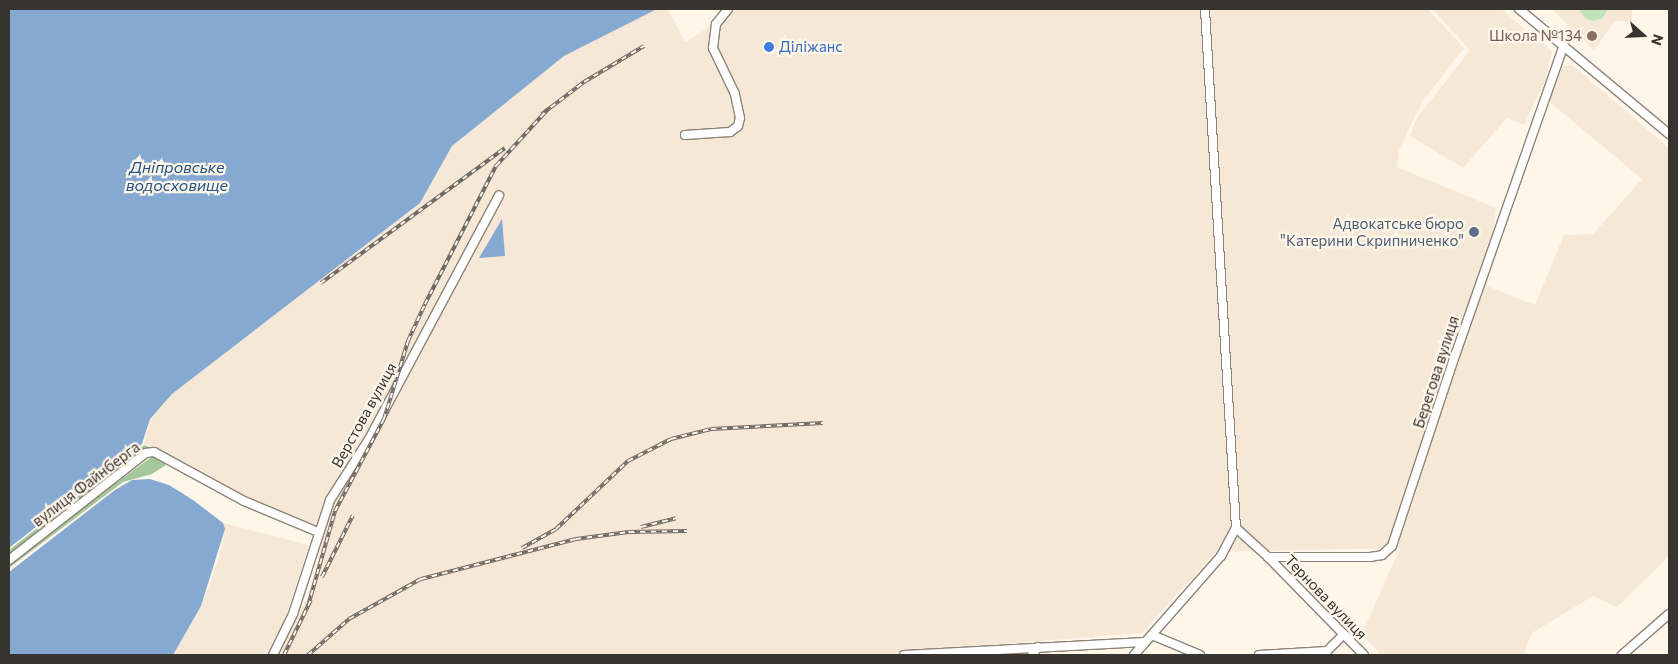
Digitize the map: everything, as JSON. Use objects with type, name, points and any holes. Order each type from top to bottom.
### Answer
[{"type":"street","points":[[685,135],[730,132],[738,126],[740,118],[729,76],[713,48],[716,24],[728,9]]},
{"type":"street","points":[[1134,655],[1221,556],[1236,528],[1206,9]]},
{"type":"street","points":[[1519,9],[1669,134]]},
{"type":"street","name":"Берегова вулиця","points":[[1268,557],[1370,557],[1382,555],[1392,546],[1456,353],[1564,46]]},
{"type":"street","name":"Верстова вулиця","points":[[273,655],[309,572],[318,532],[330,500],[370,439],[499,196]]},
{"type":"street","name":"вулиця Файнберга","points":[[9,560],[146,453],[154,452],[244,501],[318,532]]},
{"type":"street","points":[[1236,528],[1268,557]]},
{"type":"street","name":"Тернова вулиця","points":[[1268,557],[1364,655]]},
{"type":"street","points":[[1622,655],[1669,614]]},
{"type":"street","points":[[1259,655],[1326,651],[1344,634]]},
{"type":"street","points":[[1152,635],[1200,655]]},
{"type":"street","points":[[904,655],[1145,642]]},
{"type":"street","points":[[1032,655],[1038,647]]},
{"type":"shaded area","points":[[657,9],[668,9],[685,42],[738,9],[1428,9],[1464,48],[1422,102],[1399,150],[1397,167],[1496,208],[1487,286],[1535,305],[1564,235],[1593,234],[1642,179],[1547,100],[1563,66],[1572,65],[1669,148],[1669,556],[1617,607],[1593,596],[1532,633],[1523,655],[1381,655],[1362,634],[1400,548],[1216,552],[1142,633],[941,649],[925,655],[277,655],[310,593],[323,538],[315,526],[248,499],[144,444],[150,419],[172,394],[420,203],[452,146],[564,56]]},
{"type":"shaded area","points":[[1432,9],[1501,9],[1552,51],[1545,81],[1524,125],[1507,118],[1463,168],[1410,136],[1417,118],[1470,50]]},
{"type":"shaded area","name":"Школа №134","points":[[1552,9],[1632,9],[1632,22],[1615,21],[1594,50]]},
{"type":"shaded area","points":[[223,523],[309,545],[283,625],[267,655],[173,655],[201,606],[213,575],[224,538]]},
{"type":"green space","points":[[1579,9],[1608,9],[1603,18],[1593,21],[1585,18]]},
{"type":"green space","points":[[144,445],[149,447],[148,450],[9,560],[9,550]]},
{"type":"green space","points":[[153,456],[166,465],[152,474],[123,482],[9,568],[9,562]]},
{"type":"water","name":"Дніпровське водосховище","points":[[9,9],[657,9],[564,56],[452,146],[420,203],[172,394],[150,419],[142,444],[9,548]]},
{"type":"water","points":[[502,219],[505,256],[479,258]]},
{"type":"water","points":[[150,479],[169,485],[193,500],[223,523],[225,529],[201,606],[173,655],[9,655],[9,572],[115,490],[132,480]]},
{"type":"railway","points":[[542,114],[584,82],[644,46]]},
{"type":"railway","points":[[308,606],[335,511],[384,419],[408,341],[425,304],[496,166],[548,109]]},
{"type":"railway","points":[[321,283],[505,148]]},
{"type":"railway","points":[[522,548],[556,529],[628,461],[671,439],[711,429],[823,423]]},
{"type":"railway","points":[[322,577],[353,515]]},
{"type":"railway","points":[[641,527],[676,518]]},
{"type":"railway","points":[[308,655],[349,619],[421,579],[576,539],[629,532],[687,531]]},
{"type":"railway","points":[[284,655],[311,600]]},
{"type":"place","name":"Школа №134","points":[[1592,36]]},
{"type":"place","name":"Діліжанс","points":[[769,47]]},
{"type":"place","name":"Адвокатське бюро \"Катерини Скрипниченко\"","points":[[1474,232]]}]
